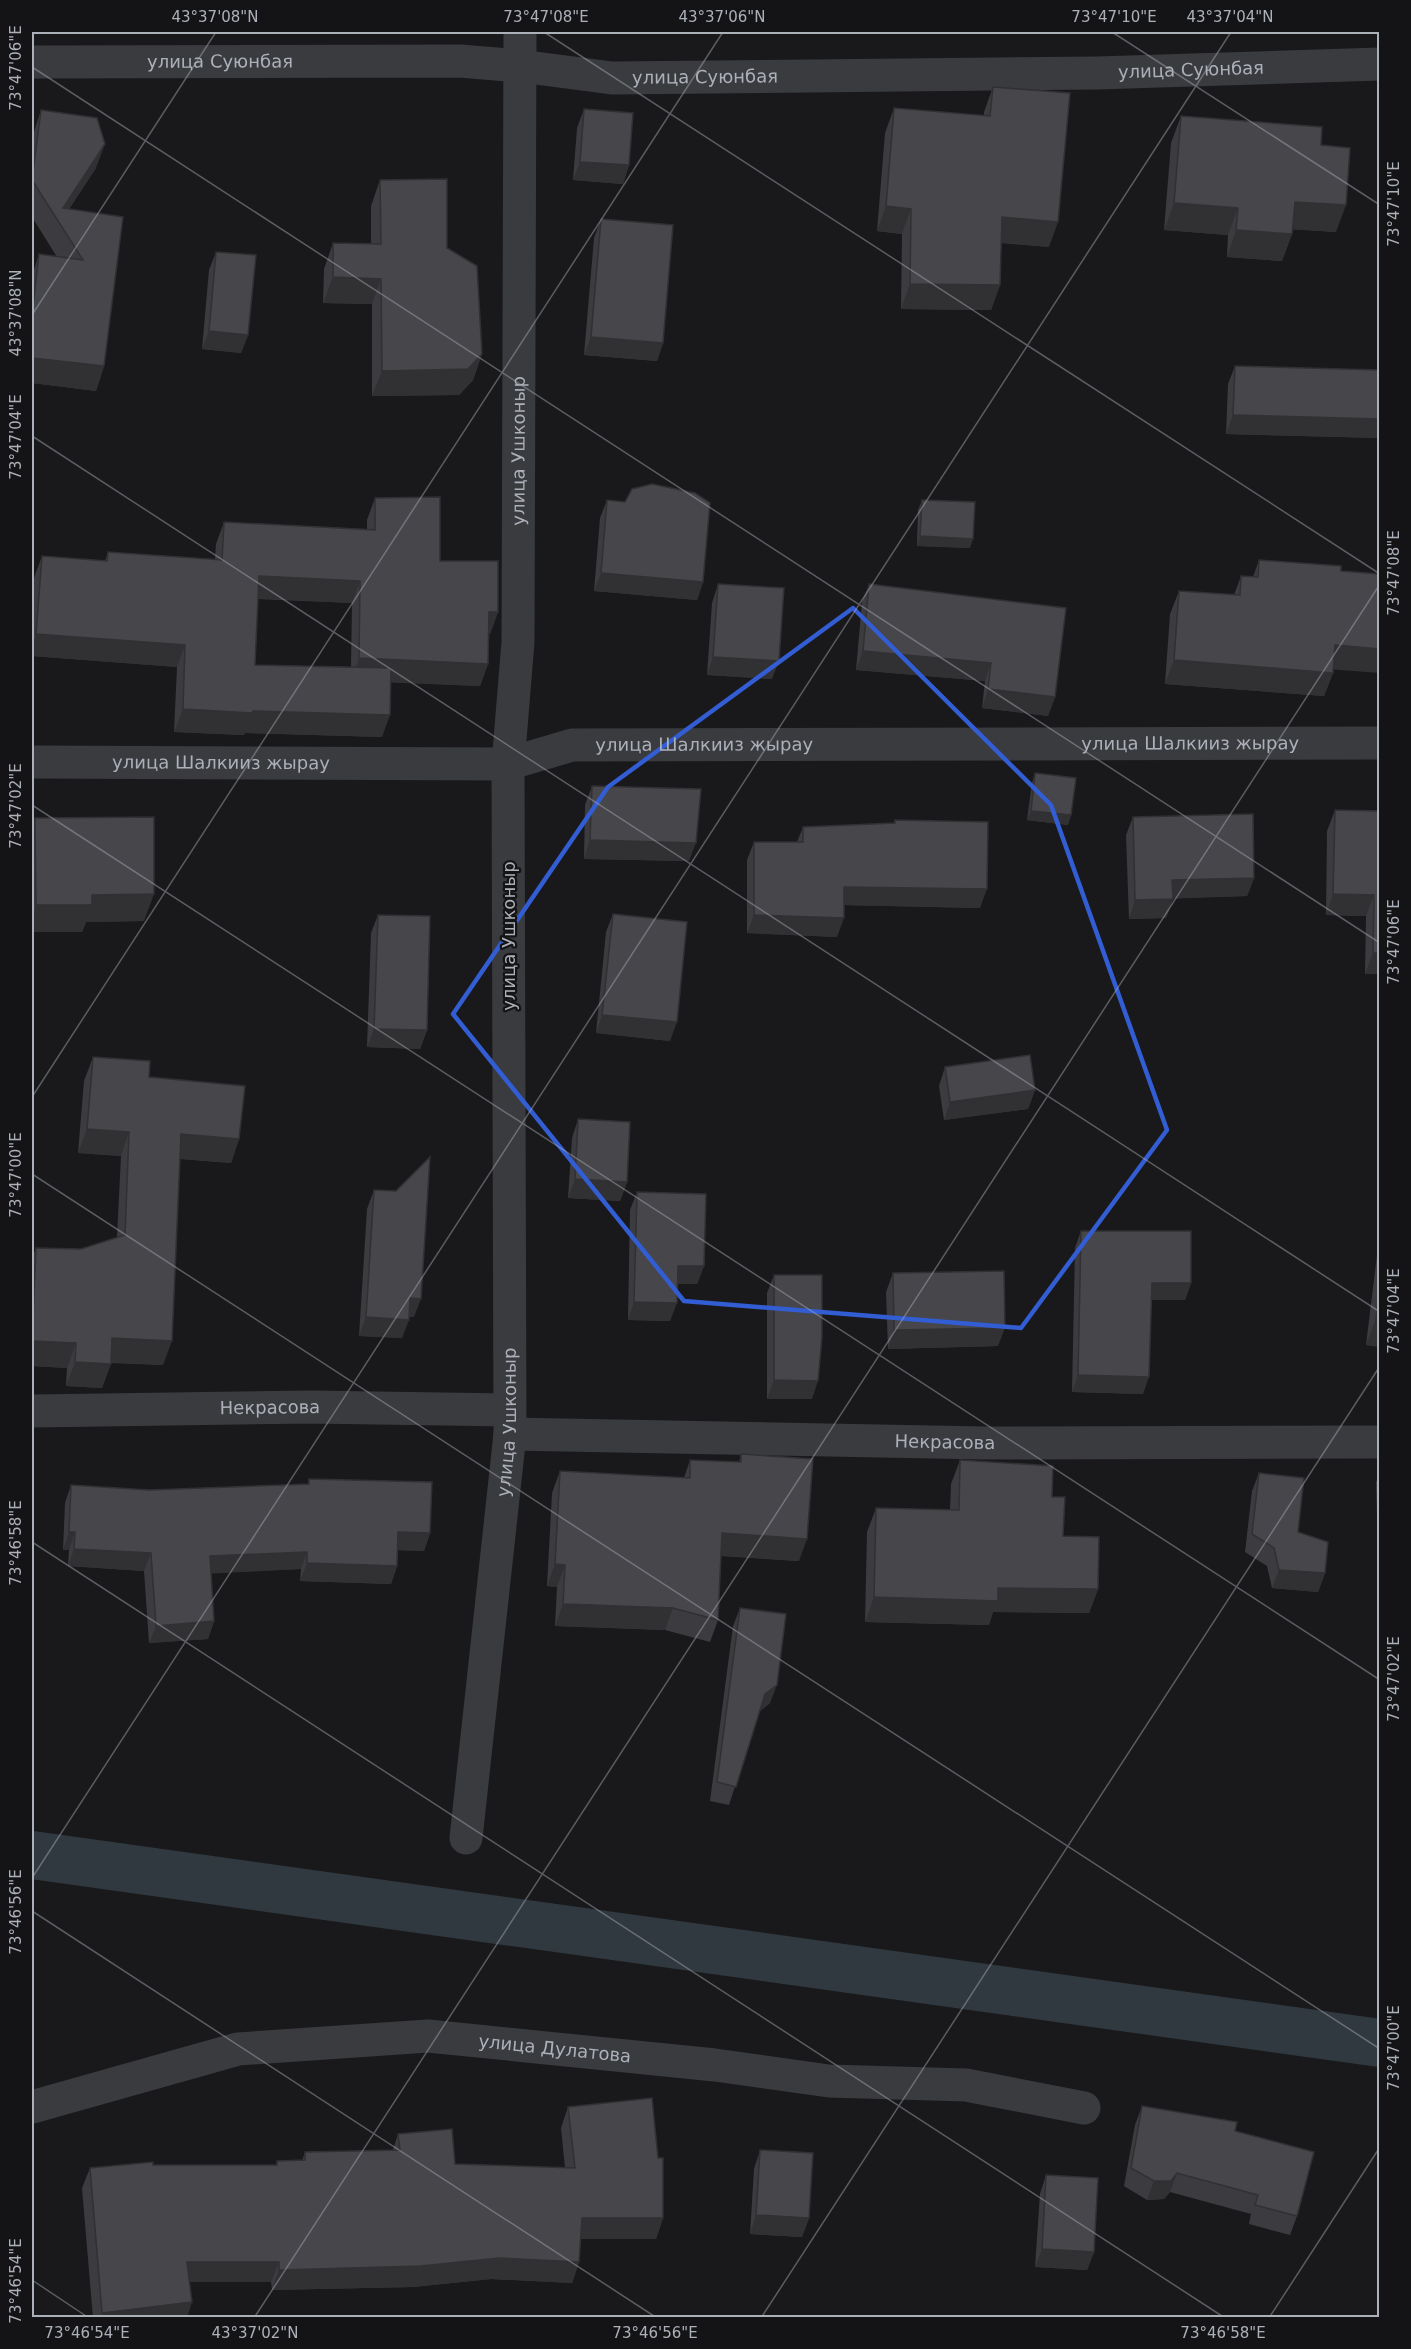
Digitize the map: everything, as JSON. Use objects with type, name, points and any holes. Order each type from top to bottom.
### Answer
[{"type":"street","name":"улица Ушконыр","points":[[466,1838],[509,1422],[508,764],[518,642],[520,32]]},
{"type":"street","name":"улица Суюнбая","points":[[32,62],[460,61],[612,78],[1097,73],[1380,64]]},
{"type":"street","name":"улица Шалкииз жырау","points":[[32,762],[508,764],[572,745],[1380,743]]},
{"type":"street","name":"Некрасова","points":[[32,1411],[311,1407],[509,1422],[985,1443],[1380,1442]]},
{"type":"street","name":"улица Дулатова","points":[[32,2107],[238,2049],[428,2036],[715,2065],[829,2081],[966,2085],[1084,2108]]},
{"type":"highlighted area","points":[[853,608],[1051,805],[1167,1130],[1021,1328],[684,1301],[453,1014],[608,787]]},
{"type":"building","points":[[993,87],[1070,93],[1058,222],[1002,217],[1000,285],[910,284],[911,209],[886,206],[894,108],[990,116]]},
{"type":"building","points":[[584,109],[633,113],[629,165],[580,162]]},
{"type":"building","points":[[41,110],[97,118],[105,144],[63,208],[123,217],[104,366],[32,358],[32,315],[39,254],[83,260],[32,180]]},
{"type":"building","points":[[1181,116],[1322,127],[1321,145],[1350,148],[1346,205],[1295,202],[1292,234],[1236,230],[1238,208],[1174,203]]},
{"type":"building","points":[[447,179],[447,248],[477,266],[482,354],[468,369],[382,371],[381,279],[333,277],[333,243],[381,244],[380,180]]},
{"type":"building","points":[[601,219],[673,225],[663,343],[591,337]]},
{"type":"building","points":[[216,252],[256,255],[248,335],[209,331]]},
{"type":"building","points":[[1235,366],[1380,370],[1380,419],[1233,415]]},
{"type":"building","points":[[652,484],[695,493],[710,503],[703,582],[601,573],[607,500],[625,502],[632,489]]},
{"type":"building","points":[[440,497],[440,561],[498,561],[498,612],[489,612],[488,664],[359,658],[360,581],[259,576],[255,665],[391,668],[390,715],[253,711],[252,713],[183,709],[185,645],[36,634],[42,556],[107,561],[108,552],[222,560],[224,522],[375,530],[375,498]]},
{"type":"building","points":[[922,500],[975,502],[973,539],[920,536]]},
{"type":"building","points":[[1259,560],[1341,566],[1341,571],[1380,574],[1380,649],[1335,645],[1333,673],[1174,660],[1179,591],[1240,595],[1241,576],[1258,577]]},
{"type":"building","points":[[718,584],[784,588],[779,661],[713,657]]},
{"type":"building","points":[[869,584],[1066,608],[1055,697],[988,689],[991,663],[863,651]]},
{"type":"building","points":[[1035,773],[1076,778],[1071,815],[1031,811]]},
{"type":"building","points":[[592,786],[701,789],[696,843],[590,840]]},
{"type":"building","points":[[1335,810],[1380,811],[1380,953],[1373,953],[1374,895],[1333,894]]},
{"type":"building","points":[[1253,814],[1254,878],[1172,880],[1173,899],[1135,900],[1133,817]]},
{"type":"building","points":[[154,817],[154,894],[92,895],[92,905],[36,905],[35,818]]},
{"type":"building","points":[[895,820],[988,822],[987,889],[844,887],[844,918],[754,915],[754,842],[803,842],[803,827],[895,823]]},
{"type":"building","points":[[613,914],[687,922],[677,1022],[602,1015]]},
{"type":"building","points":[[378,915],[430,916],[427,1030],[374,1029]]},
{"type":"building","points":[[1030,1055],[1035,1090],[950,1102],[945,1067]]},
{"type":"building","points":[[93,1057],[150,1061],[149,1077],[245,1086],[239,1139],[181,1134],[172,1341],[112,1338],[111,1364],[75,1362],[76,1343],[32,1341],[36,1248],[81,1249],[125,1235],[129,1132],[87,1129]]},
{"type":"building","points":[[578,1119],[630,1122],[627,1182],[575,1179]]},
{"type":"building","points":[[430,1157],[421,1299],[410,1298],[409,1320],[366,1317],[374,1190],[396,1191]]},
{"type":"building","points":[[637,1192],[706,1194],[704,1266],[678,1266],[677,1303],[634,1302]]},
{"type":"building","points":[[1081,1231],[1191,1231],[1191,1283],[1152,1283],[1149,1377],[1078,1375]]},
{"type":"building","points":[[1004,1271],[1005,1328],[894,1330],[893,1273]]},
{"type":"building","points":[[774,1275],[822,1275],[822,1337],[818,1381],[774,1380]]},
{"type":"building","points":[[1380,1289],[1380,1319],[1376,1318]]},
{"type":"building","points":[[741,1454],[813,1459],[807,1539],[722,1533],[718,1620],[673,1608],[563,1604],[565,1565],[555,1564],[560,1471],[690,1478],[690,1460],[741,1462]]},
{"type":"building","points":[[960,1460],[1053,1466],[1052,1497],[1065,1497],[1063,1536],[1099,1537],[1098,1589],[998,1588],[998,1601],[874,1597],[876,1508],[959,1510]]},
{"type":"building","points":[[1259,1473],[1304,1478],[1298,1532],[1328,1542],[1325,1573],[1279,1570],[1274,1548],[1252,1534]]},
{"type":"building","points":[[309,1479],[432,1482],[430,1533],[398,1532],[397,1566],[307,1563],[307,1552],[210,1556],[214,1621],[156,1626],[151,1553],[74,1549],[75,1532],[69,1532],[71,1485],[149,1490],[309,1484]]},
{"type":"building","points":[[740,1608],[786,1614],[777,1685],[765,1694],[736,1787],[717,1782]]},
{"type":"building","points":[[652,2098],[658,2158],[663,2158],[663,2218],[582,2218],[579,2262],[499,2258],[421,2266],[279,2270],[279,2262],[187,2262],[192,2302],[102,2313],[90,2168],[153,2162],[153,2165],[277,2165],[277,2161],[305,2160],[305,2152],[400,2150],[398,2134],[452,2129],[455,2164],[575,2168],[568,2107]]},
{"type":"building","points":[[1142,2106],[1237,2122],[1235,2131],[1314,2152],[1297,2216],[1255,2205],[1258,2195],[1177,2173],[1171,2181],[1154,2181],[1131,2168]]},
{"type":"building","points":[[760,2150],[813,2153],[809,2218],[756,2215]]},
{"type":"building","points":[[1046,2175],[1098,2178],[1094,2252],[1042,2249]]},
{"type":"waterway","points":[[32,1855],[1380,2043]]}]
